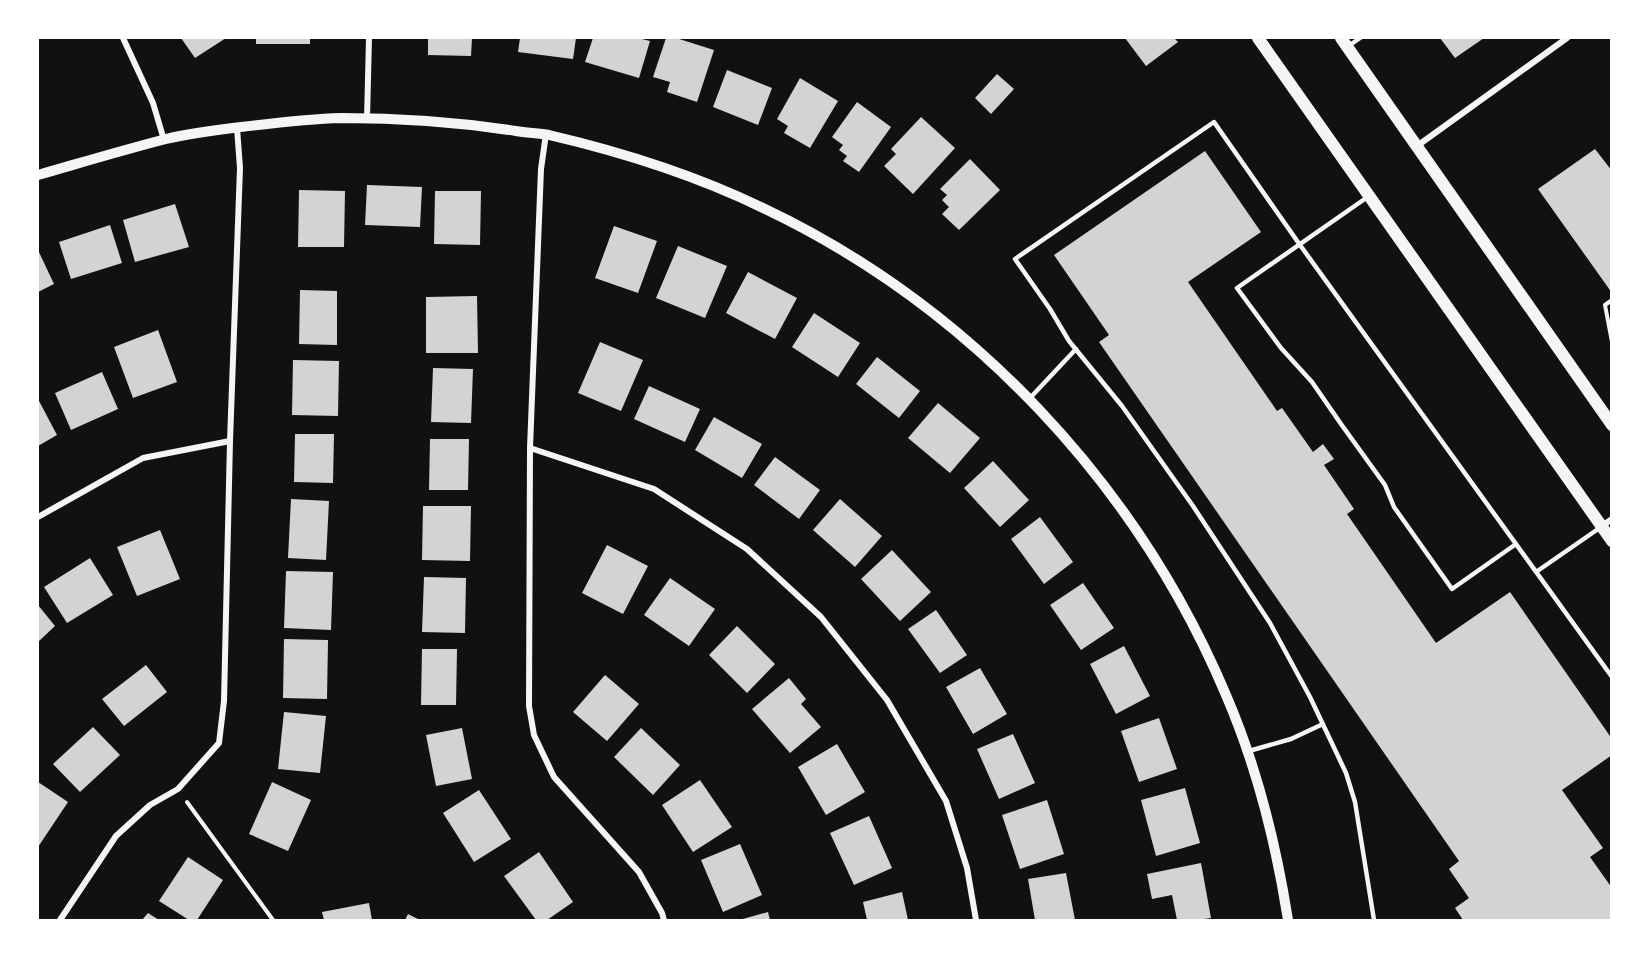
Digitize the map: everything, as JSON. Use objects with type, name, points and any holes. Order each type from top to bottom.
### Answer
[{"type":"main road","points":[[1258,38],[1606,523],[1611,541]]},
{"type":"main road","points":[[1344,42],[1611,425]]},
{"type":"street","points":[[123,38],[153,103],[164,140]]},
{"type":"street","points":[[367,119],[369,38]]},
{"type":"street","points":[[1417,146],[1567,38]]},
{"type":"street","points":[[38,175],[164,140],[237,128],[310,120],[421,120],[546,134],[618,153],[692,178],[750,202],[868,266],[915,299],[965,339],[1030,398],[1063,434],[1137,531],[1197,632],[1233,712],[1274,842],[1288,921]]},
{"type":"street","points":[[60,921],[116,836],[150,806],[178,789],[219,743],[224,701],[230,441],[240,168],[237,128]]},
{"type":"street","points":[[546,134],[541,169],[530,448],[529,706],[534,735],[554,777],[639,872],[662,913],[664,921]]},
{"type":"street","points":[[38,517],[143,458],[230,441]]},
{"type":"street","points":[[530,448],[654,489],[747,549],[821,617],[887,700],[946,801],[967,868],[976,921]]},
{"type":"lane","points":[[1344,42],[1360,38]]},
{"type":"lane","points":[[1374,921],[1355,802],[1346,773],[1270,623],[1193,506],[1122,406],[1076,349],[1015,259],[1214,122],[1611,677]]},
{"type":"lane","points":[[1370,196],[1237,288],[1281,348],[1312,382],[1385,485],[1394,507],[1452,589],[1516,544]]},
{"type":"lane","points":[[1030,398],[1076,349]]},
{"type":"lane","points":[[1536,572],[1606,523]]},
{"type":"lane","points":[[1247,751],[1285,741],[1323,724]]},
{"type":"path","points":[[1611,300],[1605,305],[1611,342]]},
{"type":"path","points":[[178,789],[273,921]]},
{"type":"building","points":[[181,38],[226,38],[195,58]]},
{"type":"building","points":[[256,38],[310,38],[310,44],[256,44]]},
{"type":"building","points":[[428,38],[472,38],[471,56],[428,55]]},
{"type":"building","points":[[520,38],[576,38],[573,59],[518,52]]},
{"type":"building","points":[[593,38],[638,38],[650,41],[639,78],[585,62]]},
{"type":"building","points":[[666,38],[676,38],[714,50],[697,102],[667,92],[670,82],[653,77]]},
{"type":"building","points":[[1125,38],[1174,38],[1178,42],[1146,66]]},
{"type":"building","points":[[1440,38],[1484,38],[1455,58]]},
{"type":"building","points":[[727,70],[772,88],[758,125],[713,107]]},
{"type":"building","points":[[997,74],[1014,89],[991,114],[975,98]]},
{"type":"building","points":[[800,78],[838,101],[810,148],[784,133],[788,126],[777,119]]},
{"type":"building","points":[[857,102],[891,127],[859,172],[843,161],[847,156],[839,150],[843,145],[832,137]]},
{"type":"building","points":[[921,117],[955,148],[913,194],[884,166],[896,154],[891,149]]},
{"type":"building","points":[[1595,149],[1612,171],[1612,293],[1538,189]]},
{"type":"building","points":[[1205,151],[1261,232],[1188,282],[1277,411],[1282,408],[1313,452],[1323,444],[1334,459],[1324,465],[1354,509],[1347,514],[1436,643],[1510,592],[1612,739],[1612,755],[1562,790],[1603,848],[1590,857],[1612,888],[1612,920],[1463,920],[1455,908],[1469,898],[1449,869],[1459,861],[1099,342],[1109,335],[1054,255]]},
{"type":"building","points":[[970,159],[1000,190],[959,230],[942,214],[949,207],[942,200],[947,195],[940,189]]},
{"type":"building","points":[[367,185],[422,187],[420,227],[365,225]]},
{"type":"building","points":[[299,190],[345,191],[344,247],[298,247]]},
{"type":"building","points":[[435,191],[481,191],[480,245],[434,244]]},
{"type":"building","points":[[175,204],[189,247],[135,262],[123,220]]},
{"type":"building","points":[[110,225],[122,263],[71,279],[59,242]]},
{"type":"building","points":[[614,226],[657,241],[638,293],[595,278]]},
{"type":"building","points":[[678,246],[727,266],[705,318],[656,298]]},
{"type":"building","points":[[38,250],[54,284],[38,292]]},
{"type":"building","points":[[748,272],[797,298],[775,339],[726,313]]},
{"type":"building","points":[[300,290],[337,291],[337,345],[299,344]]},
{"type":"building","points":[[477,296],[478,353],[426,353],[426,297]]},
{"type":"building","points":[[814,313],[860,343],[838,377],[792,347]]},
{"type":"building","points":[[158,330],[177,382],[133,398],[114,347]]},
{"type":"building","points":[[600,342],[643,360],[621,411],[578,393]]},
{"type":"building","points":[[877,357],[920,391],[899,418],[856,384]]},
{"type":"building","points":[[293,360],[339,361],[338,416],[292,415]]},
{"type":"building","points":[[433,368],[473,369],[471,423],[431,422]]},
{"type":"building","points":[[102,372],[118,409],[71,430],[55,393]]},
{"type":"building","points":[[649,386],[700,409],[685,442],[634,419]]},
{"type":"building","points":[[38,399],[57,435],[38,446]]},
{"type":"building","points":[[938,403],[980,438],[950,473],[908,438]]},
{"type":"building","points":[[714,417],[762,444],[742,478],[695,450]]},
{"type":"building","points":[[295,434],[334,434],[333,483],[294,482]]},
{"type":"building","points":[[430,439],[469,439],[468,490],[429,490]]},
{"type":"building","points":[[775,457],[820,490],[799,519],[754,485]]},
{"type":"building","points":[[993,461],[1029,500],[1000,527],[964,488]]},
{"type":"building","points":[[291,499],[329,501],[326,560],[288,558]]},
{"type":"building","points":[[840,499],[882,536],[855,567],[813,530]]},
{"type":"building","points":[[423,506],[471,506],[470,561],[422,560]]},
{"type":"building","points":[[1040,517],[1073,562],[1044,584],[1011,539]]},
{"type":"building","points":[[160,530],[180,579],[137,596],[117,547]]},
{"type":"building","points":[[607,545],[648,566],[623,614],[582,593]]},
{"type":"building","points":[[892,550],[931,592],[900,621],[861,579]]},
{"type":"building","points":[[90,558],[113,595],[67,623],[44,587]]},
{"type":"building","points":[[286,571],[333,572],[331,630],[284,628]]},
{"type":"building","points":[[424,577],[466,578],[465,633],[422,632]]},
{"type":"building","points":[[670,578],[715,609],[689,646],[644,615]]},
{"type":"building","points":[[1083,583],[1114,628],[1081,650],[1050,605]]},
{"type":"building","points":[[38,605],[55,626],[38,642]]},
{"type":"building","points":[[936,610],[967,655],[940,673],[908,629]]},
{"type":"building","points":[[737,626],[775,664],[747,693],[709,655]]},
{"type":"building","points":[[284,639],[328,640],[327,699],[283,698]]},
{"type":"building","points":[[1124,646],[1150,696],[1116,714],[1090,664]]},
{"type":"building","points":[[422,649],[457,649],[456,705],[421,705]]},
{"type":"building","points":[[146,665],[167,692],[124,726],[102,699]]},
{"type":"building","points":[[980,668],[1007,714],[973,734],[946,687]]},
{"type":"building","points":[[605,675],[639,704],[607,741],[573,712]]},
{"type":"building","points":[[789,678],[806,699],[801,704],[821,727],[790,753],[752,709]]},
{"type":"building","points":[[284,712],[326,716],[320,773],[278,769]]},
{"type":"building","points":[[1159,718],[1177,769],[1139,782],[1121,731]]},
{"type":"building","points":[[93,727],[120,755],[80,792],[53,764]]},
{"type":"building","points":[[462,728],[472,779],[436,786],[426,735]]},
{"type":"building","points":[[641,728],[680,765],[653,795],[614,757]]},
{"type":"building","points":[[1013,734],[1035,783],[999,799],[977,749]]},
{"type":"building","points":[[837,744],[865,792],[826,815],[798,767]]},
{"type":"building","points":[[700,780],[732,827],[693,852],[662,805]]},
{"type":"building","points":[[38,782],[68,802],[38,847]]},
{"type":"building","points":[[272,782],[311,800],[288,851],[249,834]]},
{"type":"building","points":[[1185,788],[1200,843],[1156,856],[1141,800]]},
{"type":"building","points":[[479,790],[511,839],[474,862],[443,813]]},
{"type":"building","points":[[1047,800],[1064,854],[1020,869],[1002,815]]},
{"type":"building","points":[[869,816],[892,868],[854,885],[830,833]]},
{"type":"building","points":[[740,844],[762,895],[723,912],[701,860]]},
{"type":"building","points":[[539,852],[573,902],[547,920],[536,920],[504,876]]},
{"type":"building","points":[[188,857],[223,880],[197,920],[189,920],[159,901]]},
{"type":"building","points":[[1201,863],[1211,918],[1177,920],[1172,895],[1152,899],[1147,874]]},
{"type":"building","points":[[1066,873],[1075,920],[1035,920],[1028,879]]},
{"type":"building","points":[[902,892],[908,920],[867,920],[863,902]]},
{"type":"building","points":[[369,903],[372,920],[324,920],[322,912]]},
{"type":"building","points":[[768,912],[770,920],[739,920]]},
{"type":"building","points":[[148,913],[159,920],[142,920]]},
{"type":"building","points":[[408,914],[420,920],[405,920]]}]
